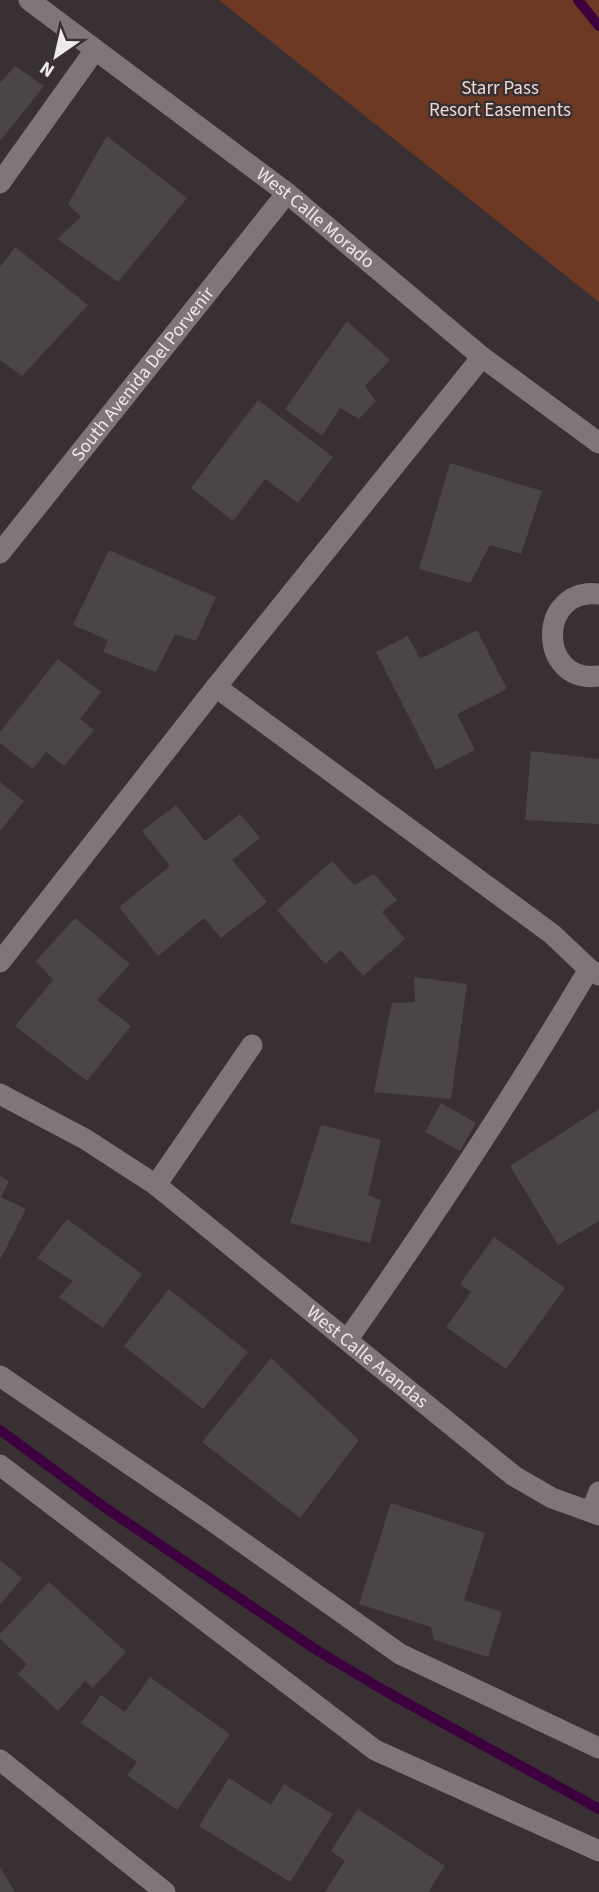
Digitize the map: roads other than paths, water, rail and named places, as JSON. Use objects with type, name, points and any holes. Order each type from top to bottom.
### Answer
[{"type":"street","name":"West Calle Morado","points":[[29,0],[287,193],[482,357],[599,443]]},
{"type":"street","points":[[0,183],[95,50]]},
{"type":"street","name":"South Avenida Del Porvenir","points":[[0,553],[287,193]]},
{"type":"street","points":[[0,962],[216,687],[482,357]]},
{"type":"street","points":[[599,594],[582,595],[570,600],[560,610],[551,634],[558,658],[567,668],[580,675],[599,676]]},
{"type":"street","points":[[216,687],[552,934],[594,972],[442,1205],[348,1339]]},
{"type":"street","points":[[156,1185],[252,1045]]},
{"type":"street","name":"West Calle Arandas","points":[[0,1094],[85,1139],[156,1185],[514,1476],[552,1498],[595,1514],[599,1492]]},
{"type":"street","points":[[0,1376],[204,1515],[400,1654],[599,1748]]},
{"type":"street","points":[[0,1465],[375,1749],[599,1851]]},
{"type":"street","points":[[0,1760],[165,1892]]},
{"type":"waterway","points":[[578,0],[599,26]]},
{"type":"waterway","points":[[0,1430],[104,1507],[318,1651],[599,1809]]},
{"type":"park label","name":"Starr Pass Resort Easements","points":[[500,99]]}]
